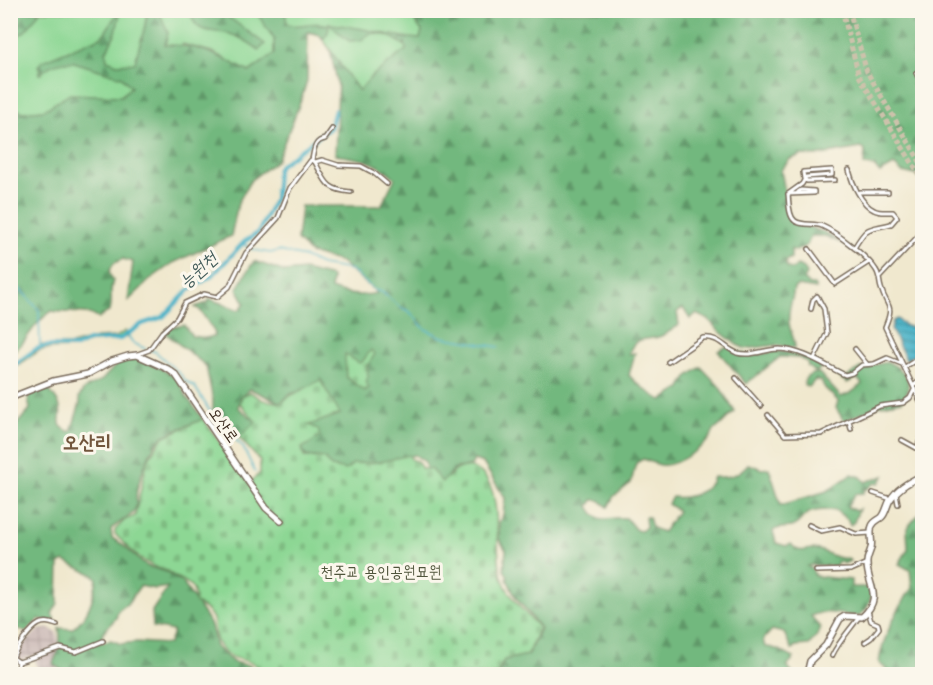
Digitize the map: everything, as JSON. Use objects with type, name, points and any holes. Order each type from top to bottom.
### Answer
[{"type":"street","points":[[922,67],[916,74],[922,79]]},
{"type":"street","points":[[10,398],[52,381],[88,374],[112,361],[148,350],[177,318],[185,303],[204,294],[217,297],[225,292],[250,248],[278,218],[290,188],[297,177],[313,161],[316,144],[326,139],[332,129]]},
{"type":"street","points":[[313,161],[322,160],[338,165],[361,166],[374,172],[387,184]]},
{"type":"street","points":[[313,161],[324,181],[332,189],[339,192],[351,192]]},
{"type":"street","points":[[849,170],[863,201],[871,209],[878,212],[893,212],[897,217],[891,224],[874,227],[864,232],[854,248]]},
{"type":"street","points":[[788,194],[802,184],[803,172],[833,171],[832,175],[804,179]]},
{"type":"street","points":[[804,179],[807,181],[835,180]]},
{"type":"street","points":[[788,194],[798,192]]},
{"type":"street","points":[[859,192],[888,192]]},
{"type":"street","points":[[788,194],[791,216],[795,221],[821,226],[859,250],[869,262],[879,278],[880,288],[891,308],[891,314],[885,327],[922,405]]},
{"type":"street","points":[[879,278],[922,232]]},
{"type":"street","points":[[809,249],[835,284],[869,262]]},
{"type":"street","points":[[811,309],[813,300],[817,296],[824,309],[827,333],[814,359]]},
{"type":"street","points":[[668,362],[703,338],[710,337],[737,352],[757,354],[776,349],[791,350],[845,375],[852,373],[862,364],[887,358],[905,366]]},
{"type":"street","points":[[855,350],[867,364]]},
{"type":"street","name":"오산로","points":[[137,355],[174,373],[266,508],[281,521]]},
{"type":"street","points":[[905,366],[922,356]]},
{"type":"street","points":[[736,378],[760,406]]},
{"type":"street","points":[[768,415],[788,435],[818,435],[880,406],[903,403],[910,398],[913,388],[922,379]]},
{"type":"street","points":[[849,421],[851,429]]},
{"type":"street","points":[[807,675],[810,661],[826,645],[840,619],[845,616],[862,617],[868,611],[874,597],[867,563],[873,523],[881,519],[891,499],[906,483],[919,477],[922,435]]},
{"type":"street","points":[[902,440],[921,453]]},
{"type":"street","points":[[896,493],[898,504]]},
{"type":"street","points":[[873,494],[891,499]]},
{"type":"street","points":[[810,525],[821,531],[840,527],[856,534],[871,532]]},
{"type":"street","points":[[816,571],[851,570],[867,563]]},
{"type":"street","points":[[865,642],[879,628],[878,624],[871,621],[868,611]]},
{"type":"street","points":[[832,656],[841,639],[859,617]]},
{"type":"street","points":[[19,662],[13,658],[14,651],[36,625],[47,622],[57,626]]},
{"type":"street","points":[[19,662],[60,648],[76,652],[103,641]]},
{"type":"street","points":[[15,675],[19,662]]},
{"type":"shaded area","points":[[49,628],[57,633],[59,644],[59,651],[53,661],[55,666],[69,674],[39,674],[35,660],[38,658],[37,655],[21,660],[15,656],[38,630]]},
{"type":"green space","points":[[10,11],[412,11],[413,19],[422,31],[420,39],[371,77],[359,92],[320,35],[278,22],[274,33],[274,54],[249,72],[212,52],[183,44],[121,96],[23,112],[11,107]]},
{"type":"green space","points":[[10,11],[40,11],[24,31],[11,36]]},
{"type":"green space","points":[[146,11],[159,11],[168,33],[165,45],[199,49],[249,72],[274,54],[274,39],[256,12],[285,11],[287,24],[296,26],[322,24],[328,25],[329,29],[323,39],[320,35],[308,32],[307,81],[300,103],[277,160],[251,180],[238,203],[231,236],[173,263],[152,278],[128,301],[133,262],[123,259],[114,263],[109,272],[113,281],[110,311],[98,318],[82,313],[52,311],[39,322],[11,354],[11,107],[23,112],[44,110],[70,94],[121,96],[131,87],[122,77],[74,62],[56,64],[41,74],[39,74],[41,69],[38,66],[42,61],[101,37],[120,13],[116,32],[106,52],[107,60],[117,64],[135,63],[146,22]]},
{"type":"green space","points":[[190,11],[220,11],[265,44],[259,50],[234,35],[204,30],[196,24]]},
{"type":"green space","points":[[412,11],[922,11],[922,66],[917,76],[922,78],[922,181],[915,175],[902,172],[894,165],[880,173],[874,166],[864,165],[865,150],[861,148],[815,156],[802,155],[790,159],[781,170],[789,215],[796,223],[824,232],[841,243],[825,236],[811,236],[807,245],[796,251],[791,249],[791,258],[785,261],[787,268],[793,269],[797,265],[804,268],[807,274],[804,279],[816,289],[798,286],[794,288],[789,319],[795,348],[775,345],[746,349],[737,345],[709,320],[696,314],[690,319],[683,308],[677,312],[679,325],[656,338],[638,341],[634,344],[629,354],[635,353],[629,375],[650,393],[662,400],[680,389],[687,377],[701,367],[719,386],[735,412],[692,454],[668,465],[659,465],[643,459],[636,463],[631,483],[614,496],[608,507],[599,500],[593,500],[589,506],[601,518],[626,518],[636,530],[641,531],[646,527],[645,517],[649,517],[652,528],[663,532],[678,511],[668,504],[672,497],[697,494],[711,483],[713,477],[732,475],[748,464],[762,469],[769,468],[781,505],[827,491],[852,474],[861,477],[865,482],[884,476],[878,484],[874,483],[867,489],[865,488],[863,493],[855,494],[847,507],[856,511],[859,509],[854,522],[850,525],[848,520],[835,510],[820,510],[809,513],[794,526],[773,531],[776,543],[786,546],[791,544],[799,550],[814,549],[838,558],[848,558],[850,561],[843,564],[837,562],[836,566],[807,566],[812,569],[815,576],[851,580],[851,587],[871,587],[869,603],[866,610],[859,616],[828,612],[811,616],[820,627],[818,634],[809,645],[795,646],[792,650],[784,633],[772,630],[763,640],[765,647],[777,649],[794,658],[787,666],[793,674],[498,674],[504,660],[528,655],[540,628],[515,596],[507,579],[508,576],[504,570],[506,550],[499,539],[499,522],[503,515],[505,498],[483,463],[474,460],[471,466],[457,468],[442,482],[430,469],[426,469],[425,462],[415,455],[380,462],[353,464],[346,470],[330,467],[324,458],[305,456],[302,448],[308,425],[340,414],[305,390],[290,394],[281,403],[250,389],[242,396],[238,407],[256,422],[239,437],[213,415],[213,400],[206,366],[164,332],[169,328],[184,325],[192,336],[206,338],[214,336],[215,333],[200,310],[195,307],[207,303],[210,299],[239,310],[245,303],[237,288],[254,261],[285,272],[304,270],[332,277],[331,289],[342,293],[359,295],[377,293],[341,262],[310,253],[297,240],[301,206],[381,206],[395,178],[389,172],[368,161],[335,155],[338,86],[330,50],[359,91],[371,77],[406,50],[405,42],[404,45],[389,36],[377,33],[366,36],[362,40],[349,41],[329,24],[420,39],[422,31],[413,19]]},
{"type":"green space","points":[[125,331],[128,337],[89,342],[76,348],[47,349],[64,347],[41,348],[41,345],[71,345],[97,338],[116,337]]},
{"type":"green space","points":[[726,347],[751,356],[777,351],[786,352],[809,359],[822,367],[816,372],[800,358],[780,357],[746,384],[718,351]]},
{"type":"green space","points":[[40,350],[11,370],[24,358]]},
{"type":"green space","points":[[371,350],[375,354],[367,366],[366,382],[369,388],[365,391],[346,377],[345,354],[359,363]]},
{"type":"green space","points":[[135,358],[177,378],[186,396],[203,419],[173,431],[154,446],[141,476],[135,510],[111,529],[112,538],[147,566],[167,572],[183,583],[211,625],[216,647],[233,662],[250,666],[256,674],[69,674],[55,666],[53,663],[60,642],[59,628],[72,629],[83,619],[92,600],[97,579],[94,575],[64,561],[59,564],[58,603],[52,614],[56,622],[39,619],[26,632],[13,627],[11,631],[11,421],[17,424],[30,409],[29,394],[47,387],[59,404],[60,424],[71,432],[80,403],[79,397],[84,389],[102,380],[117,364]],"holes":[[[140,586],[155,589],[168,587],[152,611],[153,627],[173,631],[169,644],[136,642],[121,644],[111,640],[98,643],[102,639],[103,632],[116,618],[118,611],[127,604]]]},
{"type":"green space","points":[[888,362],[900,369],[907,378],[908,388],[902,401],[877,406],[844,421],[836,408],[838,401],[821,381],[815,380],[809,387],[805,386],[807,376],[819,373],[841,397],[862,384],[857,378],[847,383],[830,371],[846,378],[860,368]]},
{"type":"green space","name":"천주교 용인공원묘원","points":[[320,380],[340,414],[309,425],[318,429],[320,437],[302,448],[304,457],[324,458],[331,467],[346,470],[353,464],[380,462],[409,455],[422,469],[430,469],[442,482],[458,469],[467,467],[477,470],[486,478],[495,504],[498,553],[503,580],[514,600],[539,628],[527,655],[504,660],[497,674],[259,674],[254,664],[233,657],[220,647],[215,636],[213,619],[204,608],[195,603],[195,595],[190,585],[168,571],[146,562],[115,534],[115,530],[125,520],[135,516],[147,461],[163,437],[203,419],[249,483],[260,473],[260,461],[239,437],[256,422],[240,403],[242,396],[250,392],[263,400],[281,403]]},
{"type":"green space","points":[[922,510],[922,674],[892,674],[879,663],[891,624],[912,588],[910,570],[899,564],[908,549],[907,528]]},
{"type":"water","points":[[897,319],[913,328],[922,343],[922,350],[906,360],[891,329],[893,321]]},
{"type":"waterway","name":"능원천","points":[[10,368],[36,349],[47,346],[76,347],[88,341],[120,339],[142,324],[163,317],[188,291],[213,275],[244,242],[258,233],[275,198],[279,166],[330,128],[335,110]]},
{"type":"waterway","points":[[243,244],[254,250],[270,253],[279,251],[304,257],[321,265],[351,270],[374,290],[382,292],[401,308],[409,311],[425,329],[442,337],[499,347]]},
{"type":"waterway","points":[[10,285],[21,290],[39,310],[40,348]]},
{"type":"waterway","points":[[127,334],[133,343],[146,349]]},
{"type":"waterway","points":[[150,350],[156,352],[184,380],[195,387],[216,421],[243,447],[255,472]]},
{"type":"waterway","points":[[10,662],[16,665],[14,674]]},
{"type":"tunnel","points":[[842,10],[859,76],[922,179]]},
{"type":"tunnel","points":[[849,10],[867,72],[922,165]]},
{"type":"district","name":"오산리","points":[[87,441]]}]
